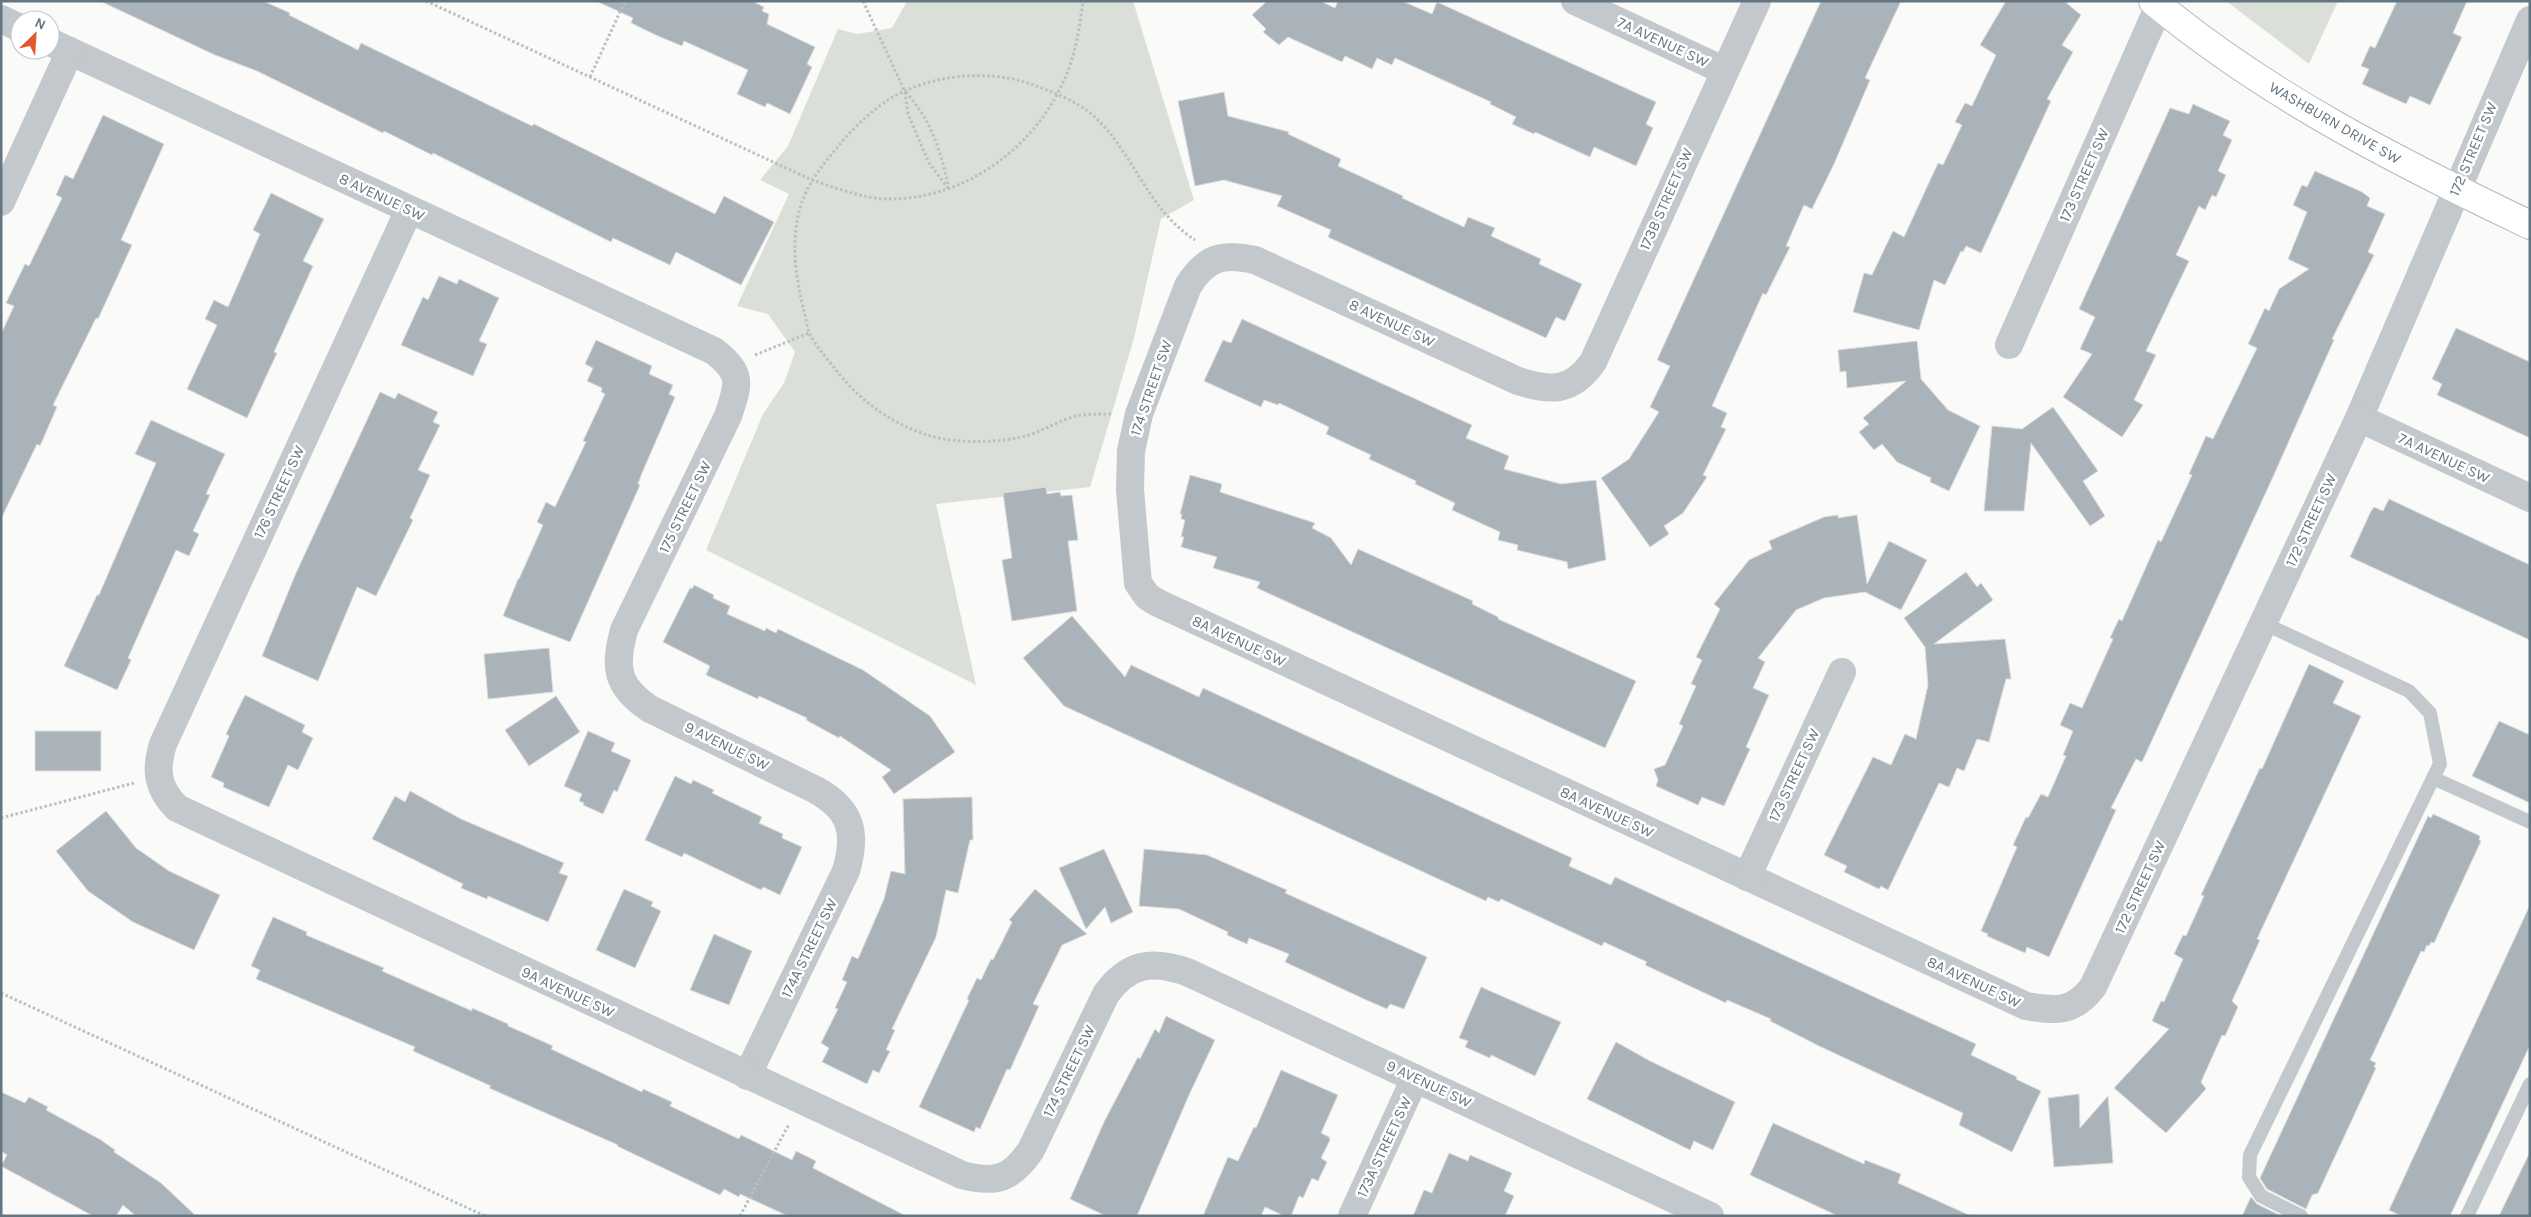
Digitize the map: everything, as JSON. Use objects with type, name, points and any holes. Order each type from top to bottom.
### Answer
[{"type":"street","name":"7A AVENUE SW","points":[[1575,1],[1725,71]]},
{"type":"street","name":"173B STREET SW","points":[[1564,387],[1584,376],[1593,362],[1757,1]]},
{"type":"street","name":"WASHBURN DRIVE SW","points":[[2156,4],[2258,78],[2321,118],[2455,190],[2530,225]]},
{"type":"street","name":"173 STREET SW","points":[[2009,345],[2156,4]]},
{"type":"street","name":"172 STREET SW","points":[[2071,1008],[2084,999],[2093,987],[2359,418],[2455,190],[2530,20]]},
{"type":"street","name":"8 AVENUE SW","points":[[60,46],[723,358]]},
{"type":"street","points":[[1,202],[55,60]]},
{"type":"street","name":"176 STREET SW","points":[[159,776],[157,763],[163,744],[409,210]]},
{"type":"street","name":"8 AVENUE SW","points":[[1221,257],[1239,256],[1255,260],[1518,382],[1536,387],[1564,387]]},
{"type":"street","name":"174 STREET SW","points":[[1147,596],[1138,582],[1130,490],[1131,451],[1139,414],[1188,286],[1196,273],[1207,263],[1221,257]]},
{"type":"street","name":"175 STREET SW","points":[[619,668],[620,647],[624,630],[728,416],[735,395],[736,380],[723,358]]},
{"type":"street","name":"7A AVENUE SW","points":[[2359,418],[2530,498]]},
{"type":"street","name":"8A AVENUE SW","points":[[1147,596],[1156,602],[2026,1006],[2050,1010],[2071,1008]]},
{"type":"street","name":"9 AVENUE SW","points":[[619,668],[624,686],[632,697],[650,709],[816,790],[834,800],[846,815]]},
{"type":"street","name":"173 STREET SW","points":[[1747,877],[1842,672]]},
{"type":"street","name":"9A AVENUE SW","points":[[159,776],[170,801],[190,815],[962,1175],[980,1180],[996,1179]]},
{"type":"street","name":"174A STREET SW","points":[[747,1076],[846,871],[852,850],[846,815]]},
{"type":"street","name":"9 AVENUE SW","points":[[1144,966],[1159,965],[1186,972],[1708,1215]]},
{"type":"street","name":"174 STREET SW","points":[[996,1179],[1011,1174],[1031,1150],[1106,994],[1116,981],[1128,972],[1144,966]]},
{"type":"street","name":"173A STREET SW","points":[[1352,1216],[1415,1078]]},
{"type":"lane","points":[[2263,623],[2409,691],[2430,713],[2440,764],[2250,1155],[2249,1177],[2261,1196],[2301,1216]]},
{"type":"lane","points":[[2433,778],[2530,822]]},
{"type":"lane","points":[[2467,1216],[2530,1084]]},
{"type":"path","points":[[426,1],[812,180],[862,195],[888,199],[908,198],[949,188],[975,179],[996,166],[1030,134],[1057,95],[1077,41],[1083,1]]},
{"type":"path","points":[[590,77],[625,1]]},
{"type":"path","points":[[863,1],[905,92],[908,114],[928,163],[949,188]]},
{"type":"path","points":[[1139,414],[1117,413],[1076,416],[1029,434],[1002,440],[948,440],[926,434],[881,413],[860,397],[828,361],[809,333],[799,291],[795,246],[796,230],[802,202],[812,180],[826,160],[861,122],[889,99],[930,82],[980,76],[1004,77],[1057,95],[1093,116],[1131,163],[1159,208],[1171,222],[1221,257]]},
{"type":"path","points":[[905,92],[923,112],[941,155],[949,188]]},
{"type":"path","points":[[723,358],[809,333]]},
{"type":"path","points":[[1,818],[159,776]]},
{"type":"path","points":[[1,992],[485,1216]]},
{"type":"path","points":[[740,1216],[801,1101]]},
{"type":"shaded area","points":[[907,1],[1133,1],[1194,200],[1161,219],[1134,338],[1090,487],[936,504],[976,685],[706,550],[763,414],[784,383],[795,352],[768,314],[737,306],[789,194],[760,180],[788,146],[838,29],[857,34],[892,28]]},
{"type":"shaded area","points":[[2226,1],[2338,1],[2309,64]]},
{"type":"building","points":[[100,1],[263,1],[290,13],[289,15],[358,50],[361,43],[532,126],[534,124],[715,214],[724,196],[774,222],[741,285],[676,252],[670,265],[613,238],[611,242],[433,153],[432,155],[384,131],[383,133],[257,71],[215,55]]},
{"type":"building","points":[[596,1],[752,1],[764,7],[762,11],[769,14],[767,24],[815,47],[807,64],[812,67],[790,114],[767,103],[765,107],[737,94],[748,70],[684,41],[682,46],[658,36],[631,23],[633,18]]},
{"type":"building","points":[[1267,1],[1320,1],[1335,8],[1338,1],[1402,1],[1432,14],[1437,2],[1656,102],[1646,124],[1653,128],[1636,166],[1594,147],[1590,157],[1535,132],[1534,134],[1512,124],[1516,117],[1490,104],[1491,102],[1395,58],[1392,65],[1377,58],[1372,69],[1345,56],[1342,62],[1288,37],[1279,45],[1263,32],[1266,29],[1252,15]]},
{"type":"building","points":[[1821,1],[1901,1],[1865,78],[1870,80],[1834,164],[1812,209],[1804,205],[1786,246],[1790,247],[1766,295],[1763,293],[1712,406],[1727,413],[1721,427],[1726,429],[1703,475],[1707,477],[1683,513],[1664,526],[1669,534],[1650,547],[1601,478],[1629,459],[1659,412],[1650,407],[1670,366],[1657,360]]},
{"type":"building","points":[[2006,1],[2064,1],[2081,15],[2062,45],[2073,52],[2047,99],[2051,101],[1981,253],[1966,246],[1963,252],[1961,251],[1945,285],[1934,280],[1919,330],[1853,312],[1864,273],[1872,275],[1893,231],[1904,237],[1938,163],[1943,165],[1962,125],[1955,122],[1965,103],[1972,106],[1996,55],[1980,45]]},
{"type":"building","points":[[2397,1],[2467,1],[2453,33],[2462,37],[2430,105],[2410,96],[2406,104],[2362,84],[2369,69],[2361,66],[2370,46],[2375,48]]},
{"type":"building","points":[[1224,92],[1228,116],[1289,132],[1288,134],[1341,159],[1338,166],[1464,227],[1468,217],[1495,228],[1491,236],[1541,259],[1539,264],[1582,284],[1565,321],[1556,317],[1546,338],[1328,237],[1331,230],[1277,206],[1282,196],[1224,180],[1195,186],[1178,101]]},
{"type":"building","points":[[2193,104],[2230,121],[2223,135],[2232,140],[2218,171],[2226,175],[2216,197],[2212,195],[2205,210],[2199,206],[2176,255],[2189,261],[2146,351],[2156,355],[2134,400],[2143,405],[2122,437],[2063,397],[2092,354],[2080,349],[2095,317],[2079,309],[2170,108],[2189,114]]},
{"type":"building","points":[[103,115],[164,144],[121,240],[132,245],[98,319],[96,318],[53,405],[57,407],[40,446],[37,444],[1,519],[1,334],[14,306],[6,303],[25,264],[29,266],[62,198],[56,195],[65,175],[73,179]]},
{"type":"building","points":[[2315,171],[2362,192],[2370,198],[2367,206],[2385,214],[2368,252],[2374,255],[2332,339],[2334,340],[2272,479],[2142,762],[2136,759],[2111,808],[2116,810],[2049,957],[2027,947],[2025,953],[1987,936],[1988,934],[1981,931],[2017,847],[2013,845],[2026,817],[2028,818],[2041,794],[2048,797],[2066,756],[2063,755],[2073,731],[2060,725],[2070,703],[2082,708],[2113,639],[2110,638],[2119,619],[2122,621],[2158,540],[2161,542],[2192,475],[2189,474],[2206,436],[2213,439],[2257,348],[2248,344],[2265,308],[2269,311],[2279,289],[2309,269],[2288,259],[2307,212],[2293,205],[2302,185],[2307,187]]},
{"type":"building","points":[[271,193],[324,219],[303,261],[313,266],[274,352],[277,353],[247,418],[187,389],[217,325],[205,319],[214,300],[228,307],[260,234],[253,230]]},
{"type":"building","points":[[439,276],[457,284],[459,279],[499,298],[479,341],[487,344],[473,376],[401,345],[423,297],[428,300]]},
{"type":"building","points":[[1242,319],[1472,425],[1466,438],[1509,456],[1504,469],[1561,484],[1596,480],[1606,560],[1568,569],[1567,562],[1517,550],[1518,545],[1498,540],[1500,532],[1452,510],[1455,503],[1415,484],[1416,481],[1369,459],[1371,455],[1326,434],[1329,427],[1279,403],[1278,405],[1264,400],[1261,407],[1204,381],[1223,340],[1231,343]]},
{"type":"building","points":[[2456,328],[2530,362],[2530,438],[2437,395],[2442,384],[2432,379]]},
{"type":"building","points":[[596,340],[652,366],[649,374],[673,385],[669,394],[675,397],[642,473],[638,484],[640,485],[570,642],[503,616],[543,525],[537,522],[546,502],[555,507],[586,442],[583,441],[605,394],[601,392],[602,388],[587,381],[593,368],[585,364]]},
{"type":"building","points":[[1917,341],[1921,379],[1948,410],[1980,426],[1949,491],[1930,482],[1931,478],[1897,462],[1882,444],[1874,450],[1859,432],[1869,424],[1863,418],[1906,381],[1847,388],[1846,371],[1840,372],[1838,350]]},
{"type":"building","points":[[380,392],[395,399],[398,393],[438,412],[433,422],[440,425],[418,470],[430,475],[410,518],[413,520],[376,596],[357,587],[318,681],[262,656],[296,573]]},
{"type":"building","points":[[2053,407],[2098,471],[2083,481],[2105,516],[2090,526],[2031,443],[2024,511],[1984,511],[1992,426],[2022,429]]},
{"type":"building","points":[[151,420],[225,454],[206,494],[210,495],[193,531],[199,534],[189,556],[176,550],[128,658],[131,660],[117,690],[64,666],[97,595],[99,595],[156,463],[135,454]]},
{"type":"building","points":[[1190,475],[1222,484],[1220,492],[1315,523],[1312,528],[1331,538],[1351,565],[1358,549],[1473,601],[1472,604],[1498,617],[1498,619],[1636,681],[1605,748],[1257,588],[1260,582],[1213,568],[1217,557],[1181,547],[1184,537],[1181,537],[1185,520],[1181,519],[1182,514],[1180,514]]},
{"type":"building","points":[[1046,487],[1047,494],[1060,492],[1061,496],[1072,495],[1078,540],[1068,541],[1077,611],[1012,621],[1002,560],[1012,558],[1003,493]]},
{"type":"building","points":[[2389,499],[2530,565],[2530,640],[2350,557],[2371,511],[2374,507],[2383,511]]},
{"type":"building","points":[[1838,515],[1838,518],[1857,515],[1867,584],[1889,541],[1927,560],[1901,610],[1865,592],[1824,598],[1796,610],[1758,658],[1765,662],[1753,688],[1769,695],[1746,747],[1750,749],[1724,806],[1702,797],[1698,805],[1656,786],[1658,780],[1654,769],[1665,765],[1683,726],[1679,724],[1696,686],[1691,684],[1702,660],[1696,657],[1720,609],[1714,604],[1749,560],[1772,549],[1769,541],[1824,517]]},
{"type":"building","points":[[1966,572],[1977,587],[1981,583],[1993,600],[1934,644],[2005,639],[2011,679],[2006,679],[1989,742],[1977,739],[1964,771],[1957,768],[1949,787],[1939,783],[1888,890],[1881,886],[1879,889],[1844,872],[1847,866],[1824,855],[1873,757],[1891,765],[1905,734],[1916,739],[1928,685],[1925,647],[1904,618]]},
{"type":"building","points":[[694,585],[714,595],[713,598],[730,606],[727,614],[765,631],[766,628],[776,633],[778,629],[863,670],[930,716],[955,752],[894,794],[882,777],[891,770],[840,736],[839,738],[806,720],[807,718],[759,696],[758,699],[706,675],[710,666],[663,642],[690,588],[692,589]]},
{"type":"building","points":[[1072,616],[1125,677],[1131,665],[1199,697],[1203,688],[1572,858],[1569,866],[1611,885],[1615,877],[1976,1044],[1971,1055],[2041,1091],[2012,1152],[1959,1125],[1963,1113],[1819,1046],[1770,1021],[1771,1019],[1727,1000],[1726,1003],[1645,965],[1647,962],[1604,942],[1602,946],[1501,899],[1499,902],[1488,897],[1486,901],[1064,706],[1023,658]]},
{"type":"building","points":[[549,648],[553,692],[488,699],[484,654]]},
{"type":"building","points":[[2309,664],[2344,681],[2333,703],[2361,716],[2257,939],[2260,940],[2232,1001],[2238,1007],[2225,1036],[2222,1035],[2201,1082],[2206,1089],[2166,1133],[2114,1088],[2169,1029],[2152,1021],[2161,1001],[2164,1002],[2183,959],[2174,954],[2183,935],[2186,936],[2204,896],[2201,895],[2260,768],[2262,769]]},
{"type":"building","points":[[245,695],[305,725],[302,732],[313,738],[298,770],[288,765],[269,807],[223,787],[224,783],[211,777],[229,736],[226,734]]},
{"type":"building","points":[[556,696],[580,732],[529,766],[505,730]]},
{"type":"building","points":[[2499,721],[2530,735],[2530,803],[2472,776]]},
{"type":"building","points":[[35,731],[101,731],[101,771],[35,771]]},
{"type":"building","points":[[588,731],[615,743],[611,751],[631,760],[617,792],[614,790],[603,814],[583,805],[584,803],[579,801],[582,794],[564,786]]},
{"type":"building","points":[[675,776],[691,784],[693,780],[714,790],[712,793],[762,817],[759,823],[783,834],[782,838],[802,847],[780,895],[763,887],[761,890],[684,853],[682,857],[645,840]]},
{"type":"building","points":[[410,791],[461,819],[564,863],[559,873],[568,876],[548,922],[488,896],[487,899],[461,888],[463,884],[372,839],[395,796],[405,802]]},
{"type":"building","points":[[972,797],[973,840],[970,840],[958,893],[946,890],[936,937],[892,1029],[895,1030],[886,1050],[890,1051],[879,1073],[873,1070],[867,1084],[822,1062],[829,1048],[821,1043],[838,1009],[835,1008],[847,982],[842,980],[852,956],[858,959],[884,899],[891,871],[905,874],[903,799]]},
{"type":"building","points":[[106,811],[136,848],[169,871],[220,895],[194,950],[133,922],[88,891],[56,851]]},
{"type":"building","points":[[2433,814],[2480,836],[2479,840],[2481,841],[2434,943],[2431,942],[2429,946],[2427,945],[2424,952],[2421,951],[2370,1060],[2376,1063],[2374,1067],[2376,1068],[2318,1193],[2312,1195],[2306,1209],[2267,1189],[2260,1178],[2428,816],[2431,818]]},
{"type":"building","points":[[1104,849],[1133,912],[1111,923],[1105,907],[1086,929],[1059,868]]},
{"type":"building","points":[[1144,849],[1207,855],[1287,890],[1285,893],[1427,957],[1404,1009],[1390,1004],[1387,1009],[1364,999],[1285,962],[1289,954],[1249,938],[1247,944],[1227,935],[1228,932],[1179,909],[1139,906]]},
{"type":"building","points":[[624,889],[653,902],[651,906],[661,911],[635,968],[596,950]]},
{"type":"building","points":[[1035,889],[1087,934],[1062,945],[1033,1004],[1039,1006],[1010,1070],[1007,1069],[980,1129],[976,1127],[974,1132],[919,1107],[969,1000],[967,999],[977,978],[981,980],[991,959],[993,960],[1012,922],[1009,920]]},
{"type":"building","points":[[2530,905],[2530,1045],[2450,1216],[2401,1216],[2389,1210]]},
{"type":"building","points":[[273,917],[307,932],[306,935],[384,968],[382,971],[472,1011],[472,1008],[508,1024],[508,1026],[553,1046],[551,1049],[642,1092],[643,1089],[672,1102],[670,1106],[739,1139],[741,1135],[792,1160],[796,1151],[816,1161],[813,1168],[906,1216],[788,1216],[740,1194],[739,1197],[724,1189],[720,1195],[618,1145],[489,1088],[491,1086],[413,1051],[415,1047],[256,979],[260,970],[251,966]]},
{"type":"building","points":[[714,934],[752,951],[729,1005],[690,990]]},
{"type":"building","points":[[1481,987],[1561,1022],[1535,1076],[1491,1055],[1490,1058],[1465,1047],[1468,1041],[1459,1038]]},
{"type":"building","points":[[1166,1016],[1215,1040],[1137,1216],[1106,1216],[1070,1199],[1104,1122],[1138,1057],[1140,1059],[1155,1029],[1159,1033]]},
{"type":"building","points":[[1616,1042],[1650,1061],[1735,1102],[1713,1150],[1694,1141],[1690,1150],[1587,1099]]},
{"type":"building","points":[[1281,1070],[1338,1095],[1321,1133],[1329,1137],[1330,1140],[1321,1158],[1327,1162],[1318,1181],[1312,1178],[1303,1198],[1299,1196],[1291,1216],[1284,1216],[1265,1207],[1261,1216],[1203,1216],[1228,1157],[1238,1161],[1254,1127],[1256,1128]]},
{"type":"building","points":[[1,1092],[25,1103],[29,1097],[48,1107],[46,1110],[101,1140],[115,1150],[114,1152],[161,1183],[196,1216],[136,1216],[123,1205],[116,1216],[93,1216],[1,1166],[7,1155],[1,1151]]},
{"type":"building","points":[[2079,1094],[2080,1128],[2108,1096],[2113,1163],[2054,1167],[2048,1098]]},
{"type":"building","points":[[1773,1123],[1864,1164],[1865,1160],[1901,1174],[1898,1183],[1971,1216],[1838,1216],[1750,1175]]},
{"type":"building","points":[[2530,1152],[2530,1216],[2499,1216]]},
{"type":"building","points":[[1449,1153],[1468,1161],[1470,1155],[1512,1173],[1504,1191],[1514,1196],[1505,1216],[1413,1216],[1424,1190],[1432,1193]]},
{"type":"building","points":[[2251,1197],[2257,1204],[2281,1216],[2242,1216]]}]
